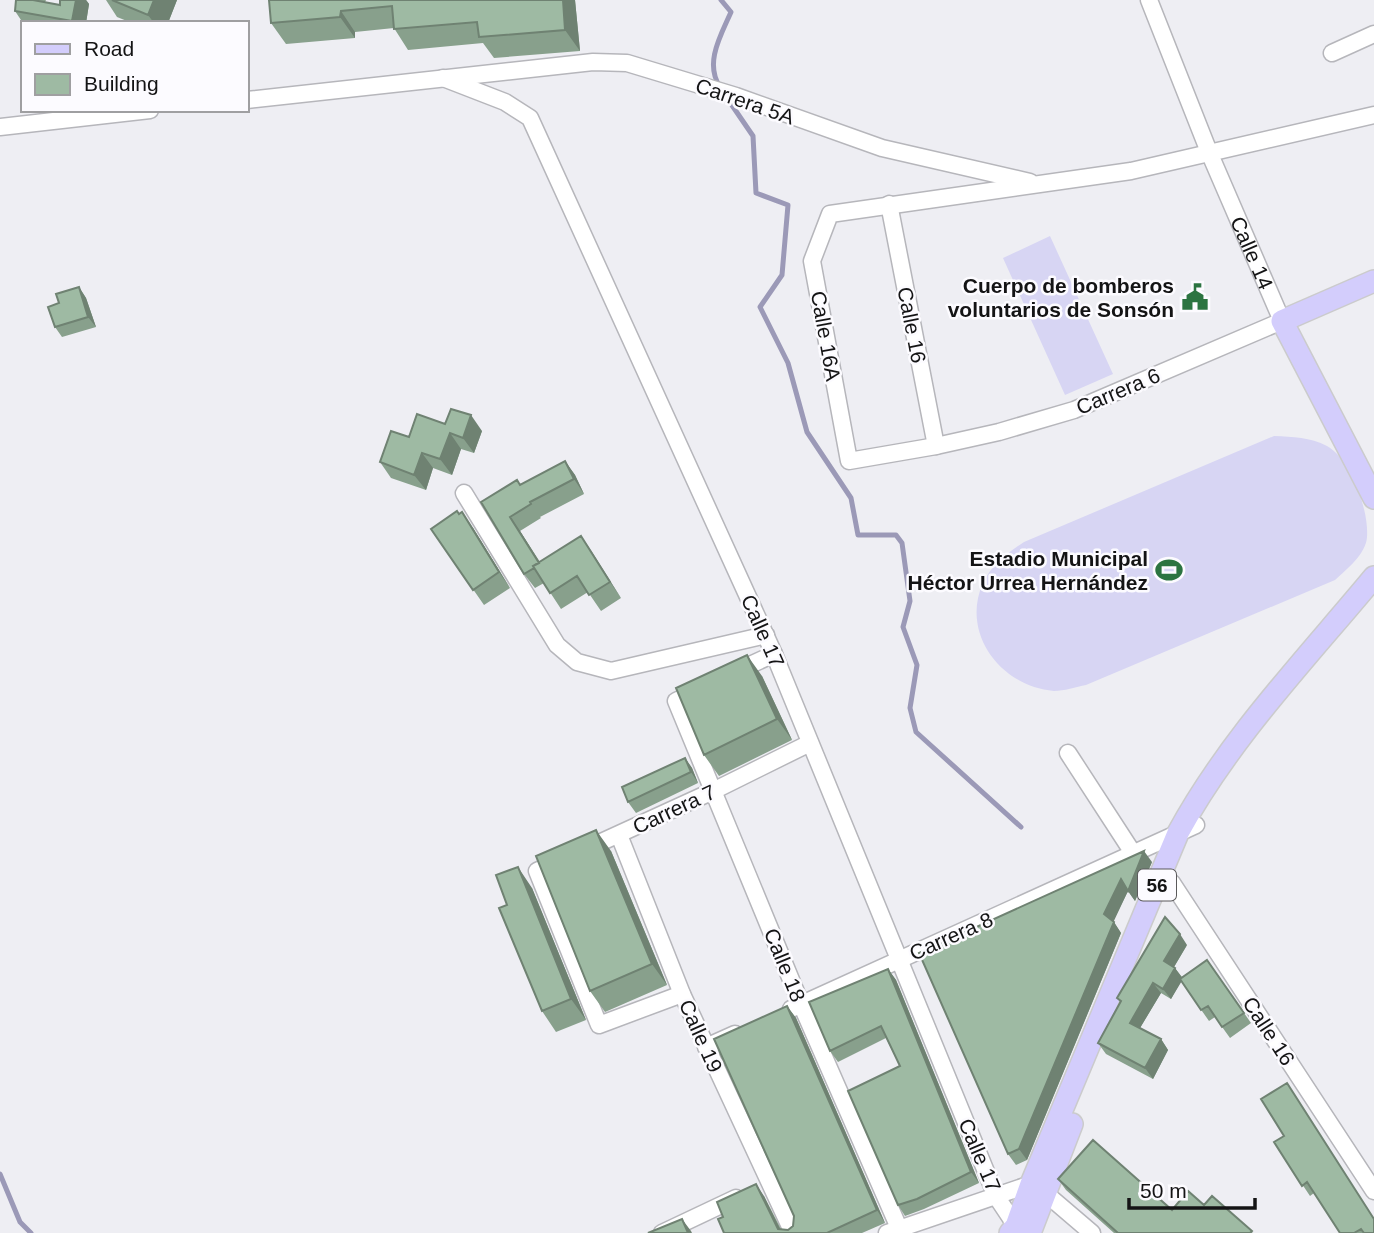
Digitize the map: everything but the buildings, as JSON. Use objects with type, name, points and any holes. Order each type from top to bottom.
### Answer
[{"type":"main road","name":"Carrera 6","points":[[1282,321],[1374,281]]},
{"type":"main road","name":"Calle 14","points":[[1282,321],[1374,498]]},
{"type":"main road","name":"56","points":[[1020,1231],[1198,797],[1246,733],[1374,577]]},
{"type":"main road","name":"56","points":[[1187,829],[1374,598]]},
{"type":"street","name":"Calle 14","points":[[1149,0],[1209,152],[1282,321]]},
{"type":"street","points":[[1332,53],[1374,34]]},
{"type":"street","name":"Carrera 5A","points":[[248,100],[593,62],[627,63],[736,96],[883,148],[1042,185]]},
{"type":"street","name":"Calle 17","points":[[443,78],[505,102],[530,118],[774,654],[996,1196],[1020,1231]]},
{"type":"street","points":[[0,127],[132,112]]},
{"type":"street","name":"Carrera 5A","points":[[830,214],[1131,171],[1374,116]]},
{"type":"street","name":"Calle 16","points":[[889,204],[936,446]]},
{"type":"street","name":"Calle 16A","points":[[830,214],[812,261],[849,461]]},
{"type":"street","name":"Carrera 6","points":[[849,461],[999,432],[1074,410],[1282,321]]},
{"type":"street","points":[[464,493],[557,645],[577,662],[611,671],[765,635]]},
{"type":"street","name":"Calle 18","points":[[774,654],[676,701],[893,1231]]},
{"type":"street","name":"Carrera 7","points":[[682,994],[599,1025],[537,871],[713,791],[810,743]]},
{"type":"street","points":[[1068,753],[1133,853]]},
{"type":"street","name":"Carrera 8","points":[[777,1015],[1187,829]]},
{"type":"street","name":"Calle 19","points":[[619,835],[682,994],[793,1233]]},
{"type":"street","name":"Calle 16","points":[[1167,878],[1374,1191]]},
{"type":"street","points":[[706,1047],[753,1026]]},
{"type":"street","points":[[663,1233],[768,1183]]},
{"type":"street","points":[[893,1231],[996,1196],[1038,1188],[1092,1233]]},
{"type":"shaded area","points":[[1050,236],[1113,374],[1065,395],[1003,258]]},
{"type":"shaded area","name":"Estadio Municipal Héctor Urrea Hernández","points":[[1274,436],[1308,439],[1327,446],[1344,462],[1357,486],[1365,513],[1366,543],[1355,561],[1335,580],[1086,685],[1070,689],[1054,691],[1018,680],[990,655],[977,621],[977,602],[987,576],[1006,555],[1024,542]]},
{"type":"waterway","points":[[720,87],[715,78],[714,59],[731,12],[721,0]]},
{"type":"waterway","points":[[727,98],[753,136],[756,193],[788,205],[782,275],[760,307],[788,363],[807,432],[851,498],[858,535],[896,535],[902,543],[910,601],[903,627],[917,665],[910,708],[916,732],[1021,827]]},
{"type":"waterway","points":[[0,1174],[20,1222],[31,1233]]},
{"type":"place","name":"Cuerpo de bomberos voluntarios de Sonsón","points":[[1195,297]]},
{"type":"place","name":"Estadio Municipal Héctor Urrea Hernández","points":[[1169,570]]}]
